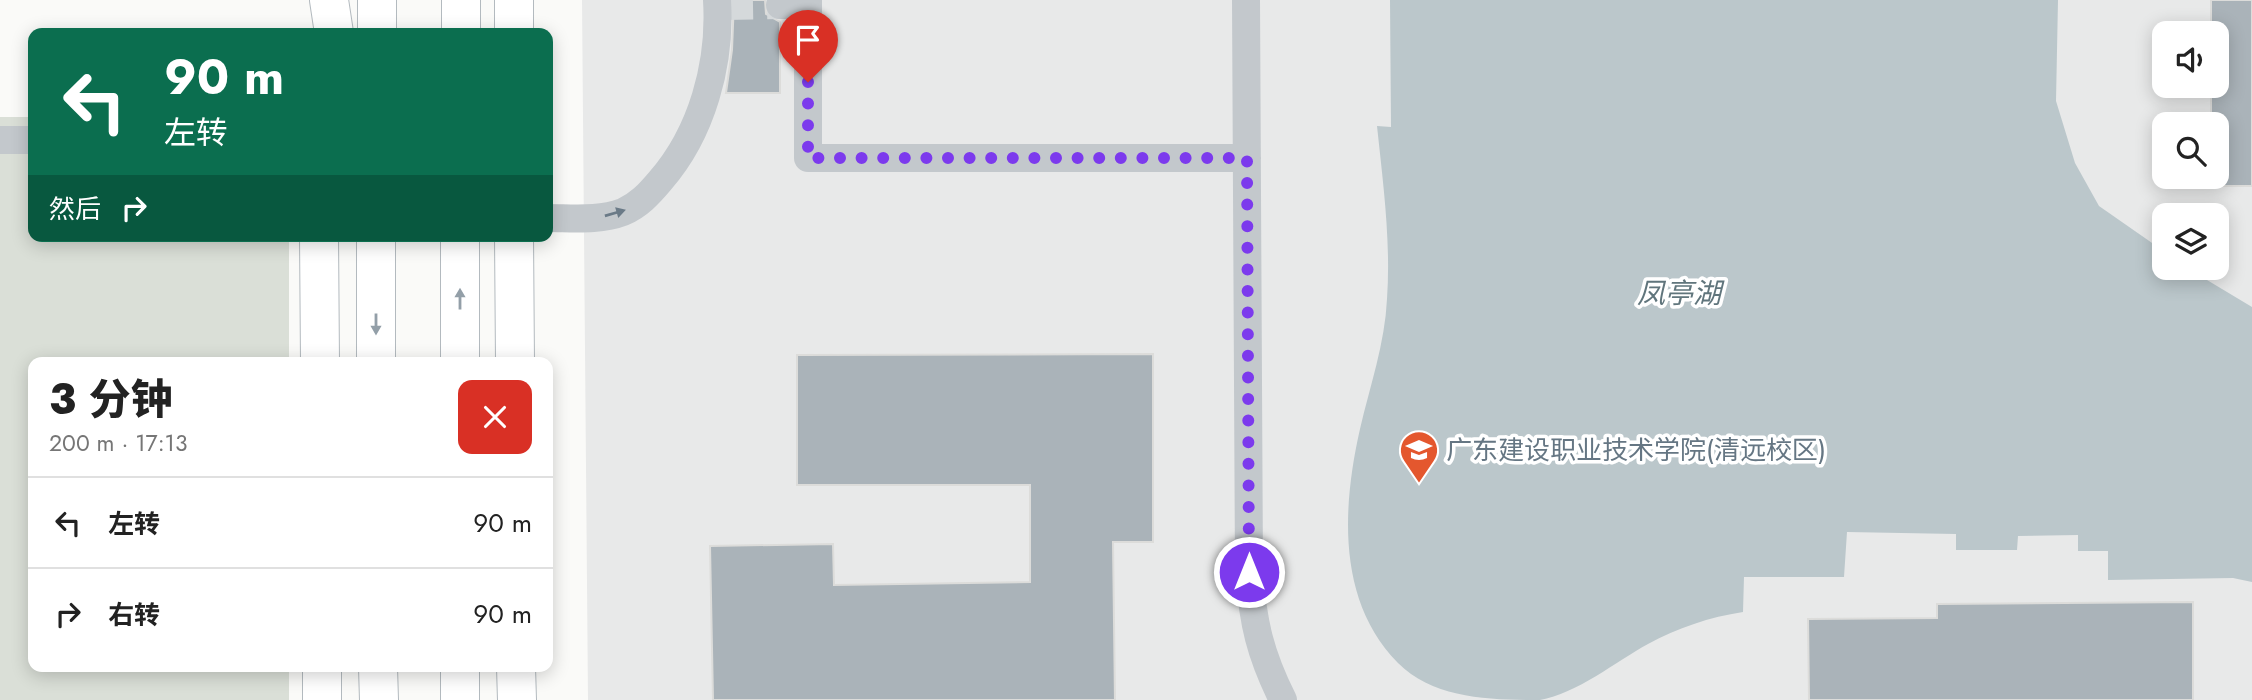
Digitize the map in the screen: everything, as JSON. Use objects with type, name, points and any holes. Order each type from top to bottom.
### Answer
[{"type":"main road","points":[[318,0],[318,28]]},
{"type":"main road","points":[[329,0],[333,28]]},
{"type":"main road","points":[[376,28],[377,0]]},
{"type":"main road","points":[[461,0],[461,28]]},
{"type":"main road","points":[[514,0],[514,28]]},
{"type":"main road","points":[[319,242],[320,357]]},
{"type":"main road","points":[[368,242],[375,287]]},
{"type":"main road","points":[[376,242],[376,357]]},
{"type":"main road","points":[[460,242],[460,357]]},
{"type":"main road","points":[[496,357],[514,249]]},
{"type":"main road","points":[[514,249],[515,357]]},
{"type":"main road","points":[[322,672],[322,700]]},
{"type":"main road","points":[[378,672],[379,700]]},
{"type":"main road","points":[[460,672],[460,700]]},
{"type":"main road","points":[[516,672],[517,700]]},
{"type":"street","points":[[1246,0],[1251,605],[1264,663],[1283,700]]},
{"type":"street","points":[[799,3],[808,158],[1247,158]]},
{"type":"street","points":[[553,218],[597,217],[622,212],[643,200],[664,176],[688,144],[704,102],[713,60],[720,4]]},
{"type":"street","points":[[0,140],[28,140]]},
{"type":"shaded area","name":"广东建设职业技术学院(清远校区)","points":[[582,0],[2252,0],[2252,700],[588,700]]},
{"type":"shaded area","points":[[0,117],[28,117],[28,242],[289,242],[289,357],[28,357],[28,672],[289,672],[289,700],[0,700]]},
{"type":"water","name":"凤亭湖","points":[[1390,0],[2058,0],[2056,101],[2075,163],[2099,206],[2152,243],[2152,280],[2207,280],[2252,307],[2252,582],[2233,578],[2108,580],[2108,551],[2078,551],[2078,535],[2018,536],[2017,550],[1956,550],[1956,534],[1847,532],[1844,577],[1744,577],[1743,612],[1706,620],[1670,633],[1582,684],[1554,697],[1540,700],[1483,698],[1446,691],[1428,684],[1398,663],[1378,638],[1354,583],[1349,552],[1348,521],[1354,459],[1386,315],[1387,234],[1377,126],[1391,127]]},
{"type":"building","points":[[734,0],[765,0],[766,14],[780,22],[780,93],[726,93],[732,50]]},
{"type":"building","points":[[2211,0],[2252,0],[2252,186],[2229,186],[2229,112],[2211,112],[2211,98],[2229,98],[2229,21],[2211,21]]},
{"type":"building","points":[[1153,354],[1153,542],[1113,542],[1115,700],[713,700],[710,546],[833,544],[834,585],[1030,582],[1030,485],[797,485],[797,355]]},
{"type":"building","points":[[2193,602],[2193,700],[1809,700],[1808,619],[1937,618],[1937,604]]},
{"type":"tunnel","points":[[725,6],[780,5]]},
{"type":"place","name":"广东建设职业技术学院(清远校区)","points":[[1419,484]]},
{"type":"route","points":[[808,82],[808,158],[1247,158],[1249,572]]}]
